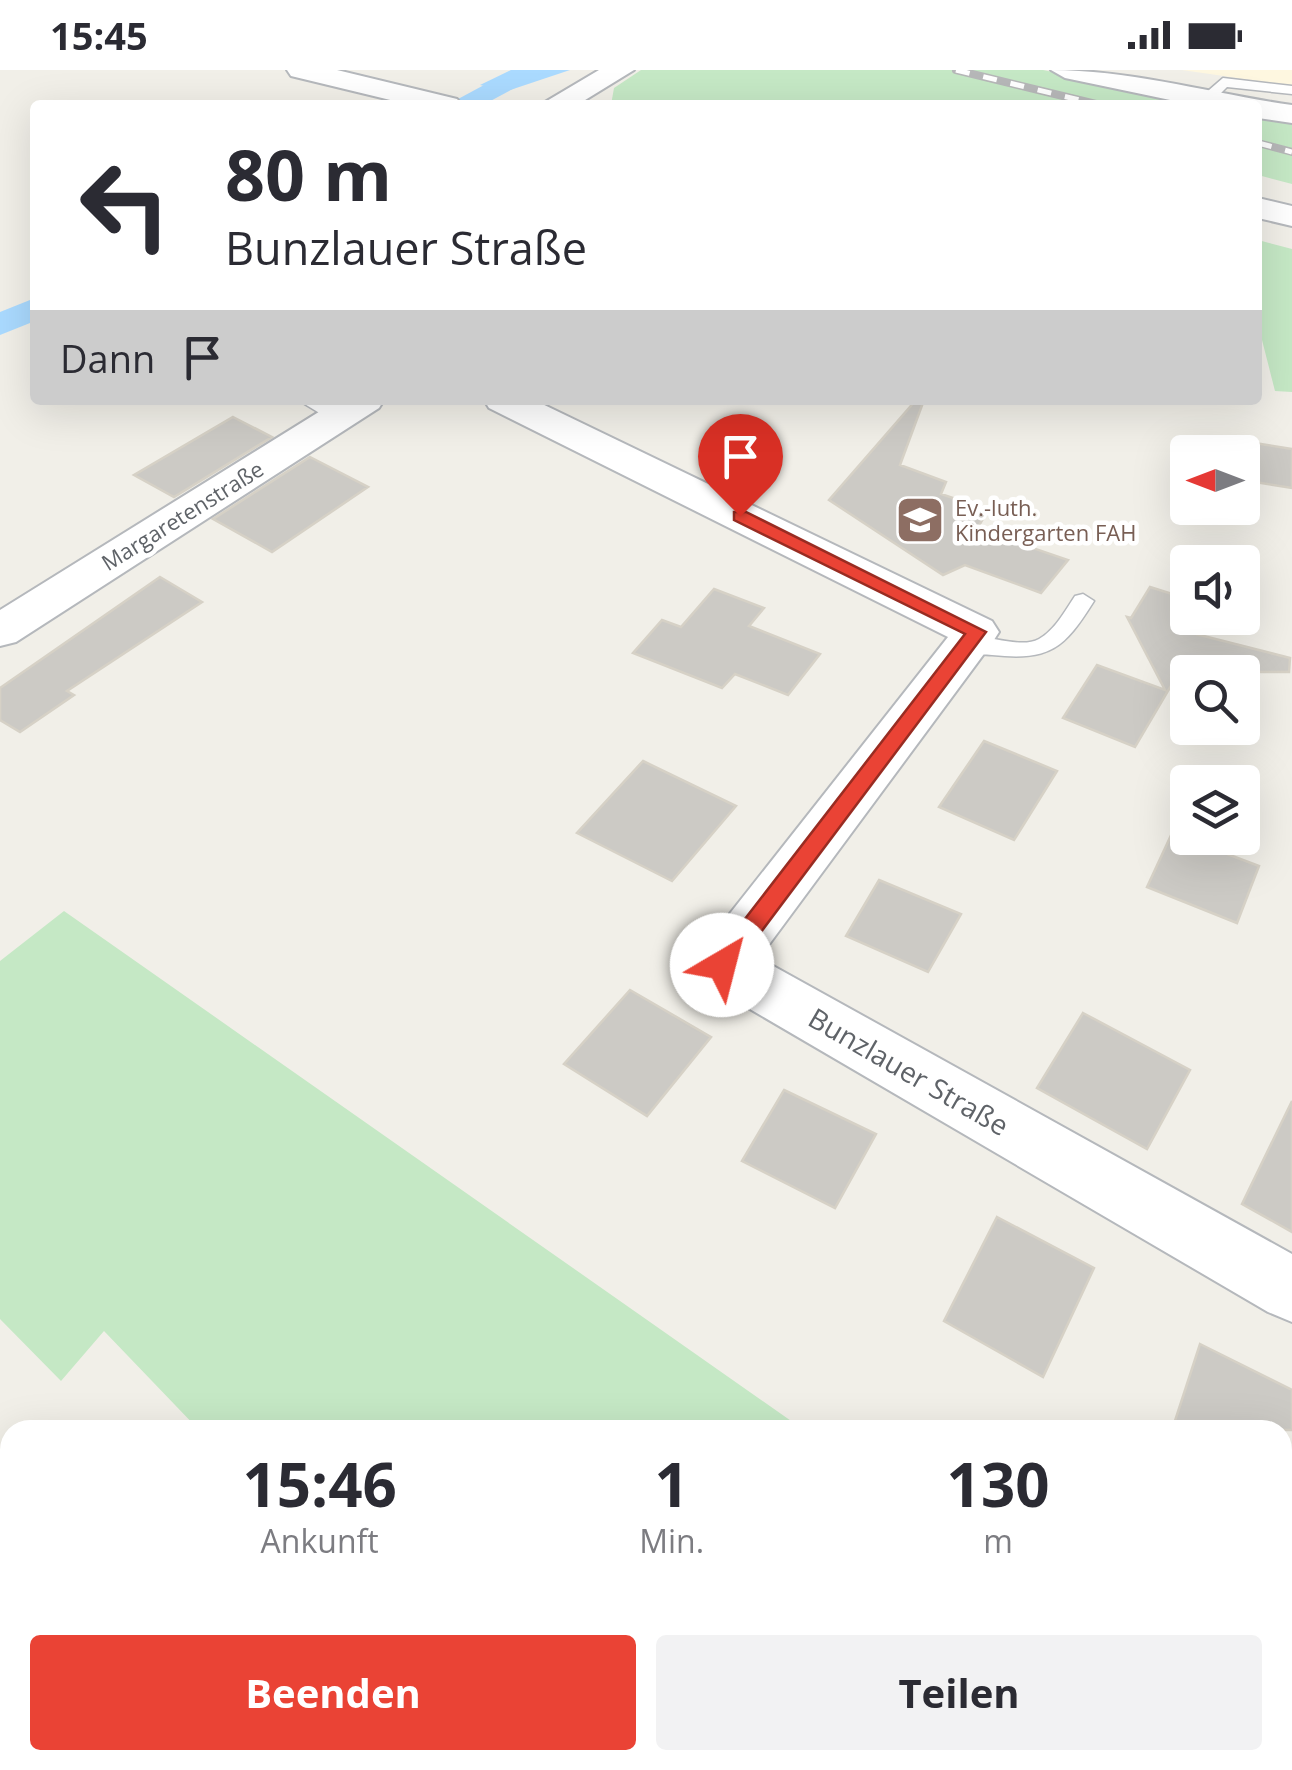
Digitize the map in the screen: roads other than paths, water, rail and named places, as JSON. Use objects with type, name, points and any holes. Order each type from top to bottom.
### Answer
[{"type":"street","points":[[565,100],[620,70]]},
{"type":"street","points":[[1064,70],[1222,96]]},
{"type":"street","points":[[323,72],[426,100]]},
{"type":"street","points":[[1262,109],[1292,114]]},
{"type":"street","points":[[1262,209],[1292,216]]},
{"type":"street","name":"Margaretenstraße","points":[[0,631],[337,405]]},
{"type":"street","points":[[513,405],[976,632],[966,645]]},
{"type":"street","name":"Bunzlauer Straße","points":[[966,645],[722,965],[1292,1290]]},
{"type":"lane","points":[[1210,70],[1222,96],[1292,90]]},
{"type":"lane","points":[[966,645],[1043,648],[1060,640],[1082,602]]},
{"type":"water","points":[[511,70],[570,70],[507,91],[480,85]]},
{"type":"waterway","points":[[471,100],[534,70]]},
{"type":"waterway","points":[[0,325],[30,310]]},
{"type":"railway","points":[[956,70],[1079,100]]},
{"type":"railway","points":[[1262,144],[1292,152]]},
{"type":"place","name":"Ev.-luth. Kindergarten FAH","points":[[920,520]]}]
